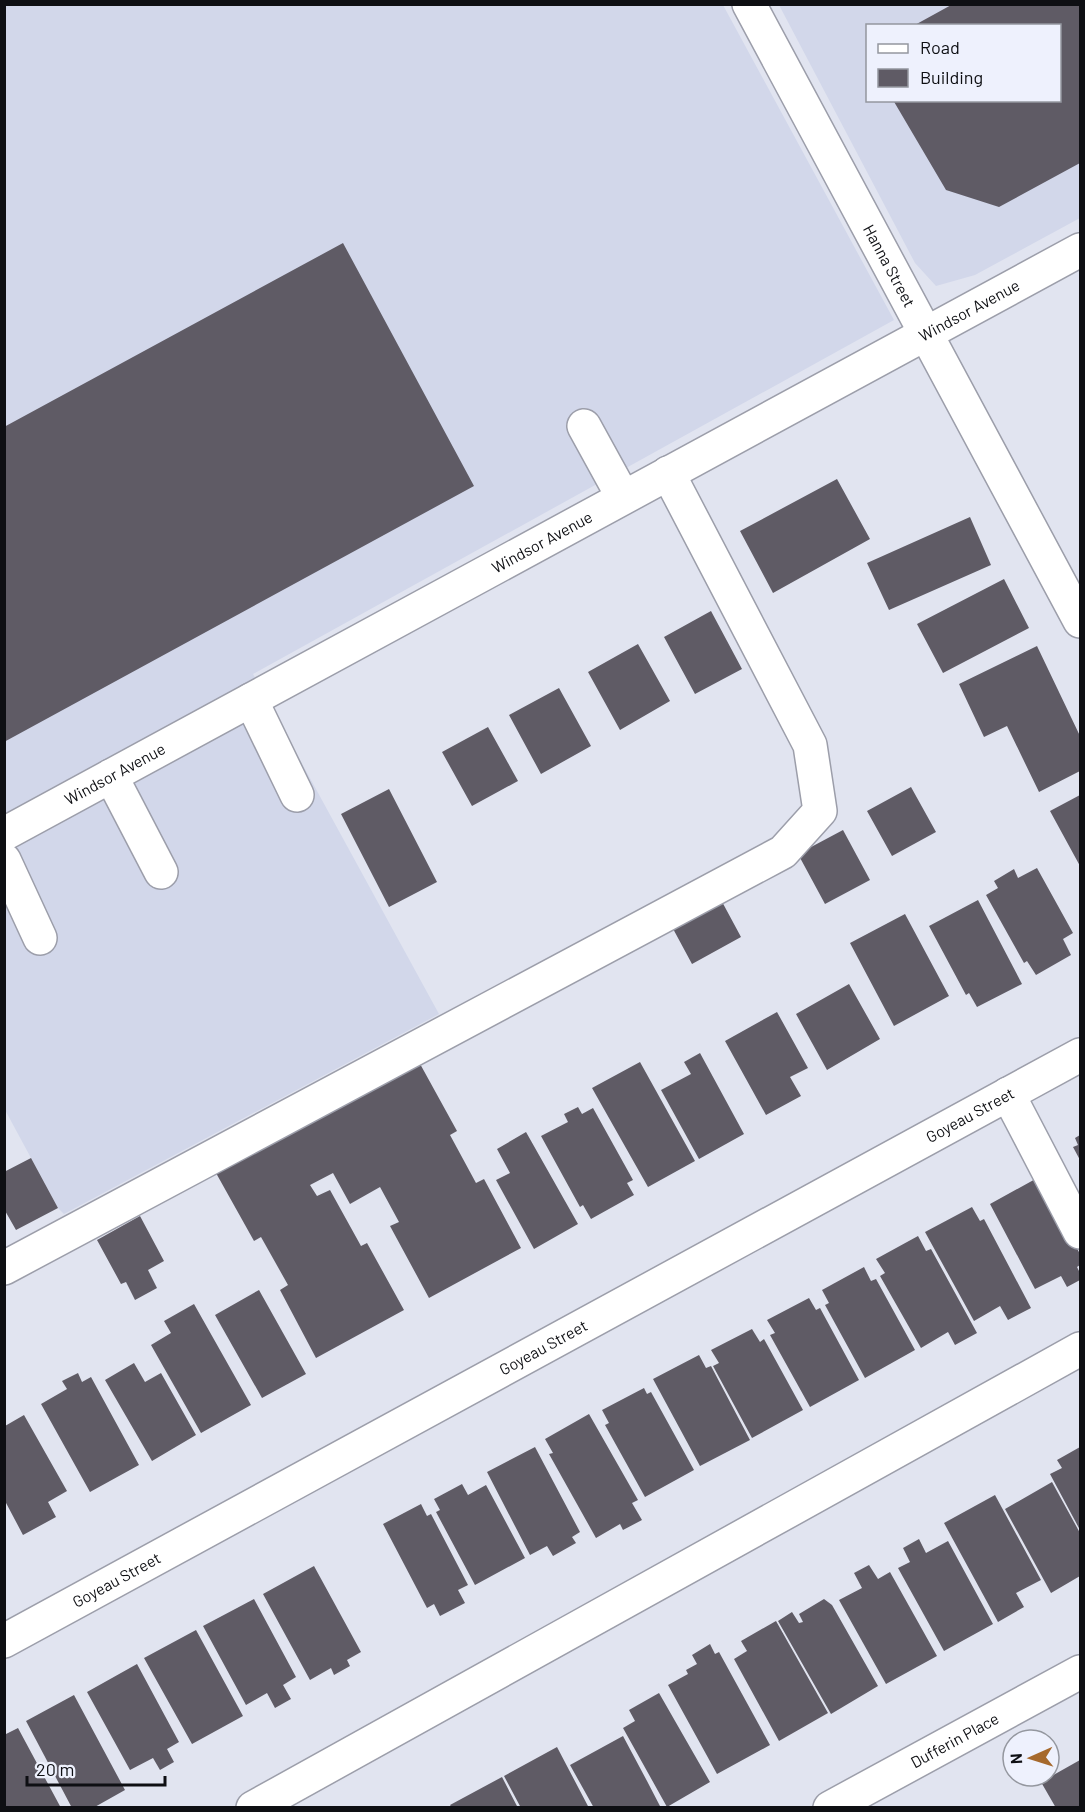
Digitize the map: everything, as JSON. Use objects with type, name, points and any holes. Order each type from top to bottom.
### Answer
[{"type":"street","name":"Hanna Street","points":[[749,4],[1080,621]]},
{"type":"street","name":"Windsor Avenue","points":[[4,834],[1080,250]]},
{"type":"street","points":[[584,426],[623,497]]},
{"type":"street","points":[[4,1268],[783,852],[820,811],[810,745],[668,473]]},
{"type":"street","points":[[251,700],[297,795]]},
{"type":"street","points":[[111,776],[161,872]]},
{"type":"street","points":[[4,860],[40,938]]},
{"type":"street","name":"Goyeau Street","points":[[4,1641],[1080,1055]]},
{"type":"street","points":[[1008,1094],[1080,1232]]},
{"type":"street","points":[[253,1808],[1080,1349]]},
{"type":"street","name":"Dufferin Place","points":[[830,1808],[1080,1672]]},
{"type":"shaded area","points":[[4,5],[723,5],[894,320],[253,674],[439,1014],[64,1214],[58,1208],[4,1108]]},
{"type":"shaded area","points":[[779,5],[1080,5],[1080,218],[975,275],[936,286],[915,263]]},
{"type":"building","points":[[953,4],[1080,4],[1080,163],[999,207],[946,190],[894,102],[1061,102],[1061,24],[917,24]]},
{"type":"building","points":[[343,243],[474,486],[4,742],[4,427]]},
{"type":"building","points":[[837,479],[870,539],[773,593],[740,531]]},
{"type":"building","points":[[970,517],[991,565],[889,610],[867,563]]},
{"type":"building","points":[[1004,579],[1029,628],[943,673],[917,624]]},
{"type":"building","points":[[711,611],[742,669],[695,694],[664,637]]},
{"type":"building","points":[[638,644],[670,701],[620,730],[588,672]]},
{"type":"building","points":[[1037,646],[1080,736],[1080,771],[1039,792],[1007,726],[984,737],[959,684]]},
{"type":"building","points":[[559,688],[591,746],[541,774],[509,715]]},
{"type":"building","points":[[488,727],[518,781],[472,806],[442,752]]},
{"type":"building","points":[[911,787],[936,832],[892,856],[867,811]]},
{"type":"building","points":[[389,789],[437,882],[389,907],[341,814]]},
{"type":"building","points":[[1080,795],[1080,866],[1050,811]]},
{"type":"building","points":[[843,830],[870,880],[825,904],[798,854]]},
{"type":"building","points":[[1037,868],[1073,933],[1063,939],[1071,955],[1036,975],[1027,961],[1024,963],[986,895],[998,888],[994,881],[1014,869],[1018,878]]},
{"type":"building","points":[[720,898],[741,937],[692,964],[671,925]]},
{"type":"building","points":[[978,900],[1022,984],[977,1007],[969,993],[966,995],[929,926]]},
{"type":"building","points":[[905,914],[949,996],[894,1026],[850,943]]},
{"type":"building","points":[[849,984],[880,1039],[827,1070],[796,1014]]},
{"type":"building","points":[[777,1012],[808,1068],[790,1077],[801,1096],[766,1115],[725,1041]]},
{"type":"building","points":[[700,1053],[744,1134],[699,1159],[661,1090],[691,1074],[684,1062]]},
{"type":"building","points":[[419,1062],[457,1131],[450,1135],[476,1183],[484,1179],[521,1248],[429,1298],[390,1226],[399,1222],[380,1187],[350,1204],[333,1173],[310,1185],[317,1196],[330,1190],[361,1246],[367,1243],[404,1310],[316,1358],[280,1290],[288,1285],[261,1237],[254,1241],[216,1173]]},
{"type":"building","points":[[640,1062],[695,1161],[648,1187],[592,1088]]},
{"type":"building","points":[[578,1107],[582,1114],[593,1108],[633,1180],[627,1183],[634,1195],[591,1219],[583,1205],[580,1207],[541,1136],[568,1122],[564,1114]]},
{"type":"building","points":[[526,1132],[578,1224],[534,1249],[496,1180],[510,1173],[497,1149]]},
{"type":"building","points":[[1080,1135],[1080,1160],[1073,1147],[1078,1145],[1075,1138]]},
{"type":"building","points":[[31,1158],[58,1208],[16,1230],[4,1209],[4,1172]]},
{"type":"building","points":[[1039,1177],[1080,1254],[1080,1265],[1077,1267],[1080,1280],[1067,1287],[1061,1276],[1035,1289],[990,1204]]},
{"type":"building","points":[[972,1207],[980,1221],[984,1219],[1031,1308],[1008,1320],[1000,1306],[974,1321],[925,1232]]},
{"type":"building","points":[[140,1216],[164,1261],[148,1270],[157,1288],[135,1300],[126,1282],[121,1284],[97,1240]]},
{"type":"building","points":[[918,1236],[926,1251],[931,1249],[977,1333],[955,1345],[948,1332],[921,1348],[880,1276],[885,1273],[876,1259]]},
{"type":"building","points":[[864,1267],[871,1281],[876,1279],[915,1350],[865,1378],[825,1305],[829,1303],[822,1290]]},
{"type":"building","points":[[259,1290],[306,1374],[262,1398],[215,1315]]},
{"type":"building","points":[[809,1298],[816,1310],[820,1308],[859,1380],[810,1407],[770,1335],[775,1333],[767,1320]]},
{"type":"building","points":[[194,1304],[251,1405],[201,1433],[151,1345],[171,1333],[164,1321]]},
{"type":"building","points":[[752,1329],[760,1342],[764,1339],[803,1410],[752,1438],[713,1366],[719,1363],[711,1350]]},
{"type":"building","points":[[699,1355],[706,1368],[711,1366],[750,1440],[700,1466],[653,1379]]},
{"type":"building","points":[[134,1363],[145,1382],[161,1373],[196,1435],[152,1461],[105,1380]]},
{"type":"building","points":[[78,1373],[82,1382],[91,1377],[139,1465],[90,1492],[41,1404],[67,1389],[62,1381]]},
{"type":"building","points":[[644,1388],[647,1394],[651,1392],[694,1470],[645,1497],[605,1425],[609,1423],[602,1410]]},
{"type":"building","points":[[589,1414],[638,1500],[632,1503],[642,1520],[623,1530],[620,1524],[596,1538],[549,1454],[553,1453],[545,1439]]},
{"type":"building","points":[[24,1415],[67,1491],[48,1502],[56,1517],[23,1535],[5,1501],[5,1426]]},
{"type":"building","points":[[535,1447],[580,1532],[572,1537],[576,1543],[553,1556],[547,1546],[530,1555],[487,1472]]},
{"type":"building","points":[[1080,1447],[1080,1530],[1050,1474],[1062,1468],[1057,1460]]},
{"type":"building","points":[[1052,1482],[1080,1533],[1080,1576],[1051,1593],[1005,1509]]},
{"type":"building","points":[[462,1484],[468,1495],[486,1485],[525,1558],[475,1585],[436,1512],[440,1510],[434,1499]]},
{"type":"building","points":[[995,1495],[1041,1580],[1016,1593],[1024,1607],[998,1622],[944,1523]]},
{"type":"building","points":[[421,1504],[427,1516],[431,1514],[468,1585],[458,1590],[465,1603],[440,1616],[434,1604],[427,1608],[383,1524]]},
{"type":"building","points":[[919,1539],[926,1553],[948,1541],[993,1624],[944,1651],[898,1568],[910,1562],[903,1548]]},
{"type":"building","points":[[869,1565],[878,1579],[890,1572],[937,1656],[886,1684],[839,1600],[862,1588],[854,1573]]},
{"type":"building","points":[[314,1566],[361,1652],[347,1660],[350,1666],[334,1675],[331,1668],[310,1680],[263,1594]]},
{"type":"building","points":[[254,1599],[296,1677],[283,1685],[291,1699],[275,1708],[267,1693],[246,1705],[203,1626]]},
{"type":"building","points":[[824,1599],[832,1605],[878,1686],[831,1714],[778,1621],[792,1612],[799,1623],[803,1622],[799,1614]]},
{"type":"building","points":[[776,1621],[828,1713],[779,1741],[734,1659],[747,1651],[741,1641]]},
{"type":"building","points":[[196,1630],[243,1716],[192,1744],[144,1658]]},
{"type":"building","points":[[710,1644],[715,1654],[719,1652],[770,1745],[717,1774],[668,1685],[688,1674],[686,1670],[697,1664],[692,1655]]},
{"type":"building","points":[[137,1664],[179,1742],[167,1749],[174,1762],[160,1770],[153,1758],[130,1770],[87,1692]]},
{"type":"building","points":[[659,1693],[710,1782],[667,1807],[623,1728],[635,1721],[629,1710]]},
{"type":"building","points":[[74,1695],[125,1790],[93,1808],[72,1808],[26,1721]]},
{"type":"building","points":[[18,1728],[61,1808],[4,1808],[4,1735]]},
{"type":"building","points":[[623,1736],[661,1808],[594,1808],[570,1765]]},
{"type":"building","points":[[557,1747],[589,1808],[521,1808],[504,1776]]},
{"type":"building","points":[[1080,1760],[1080,1808],[1056,1808],[1044,1788],[1061,1788],[1061,1771]]},
{"type":"building","points":[[502,1777],[518,1808],[452,1808],[450,1805]]}]
